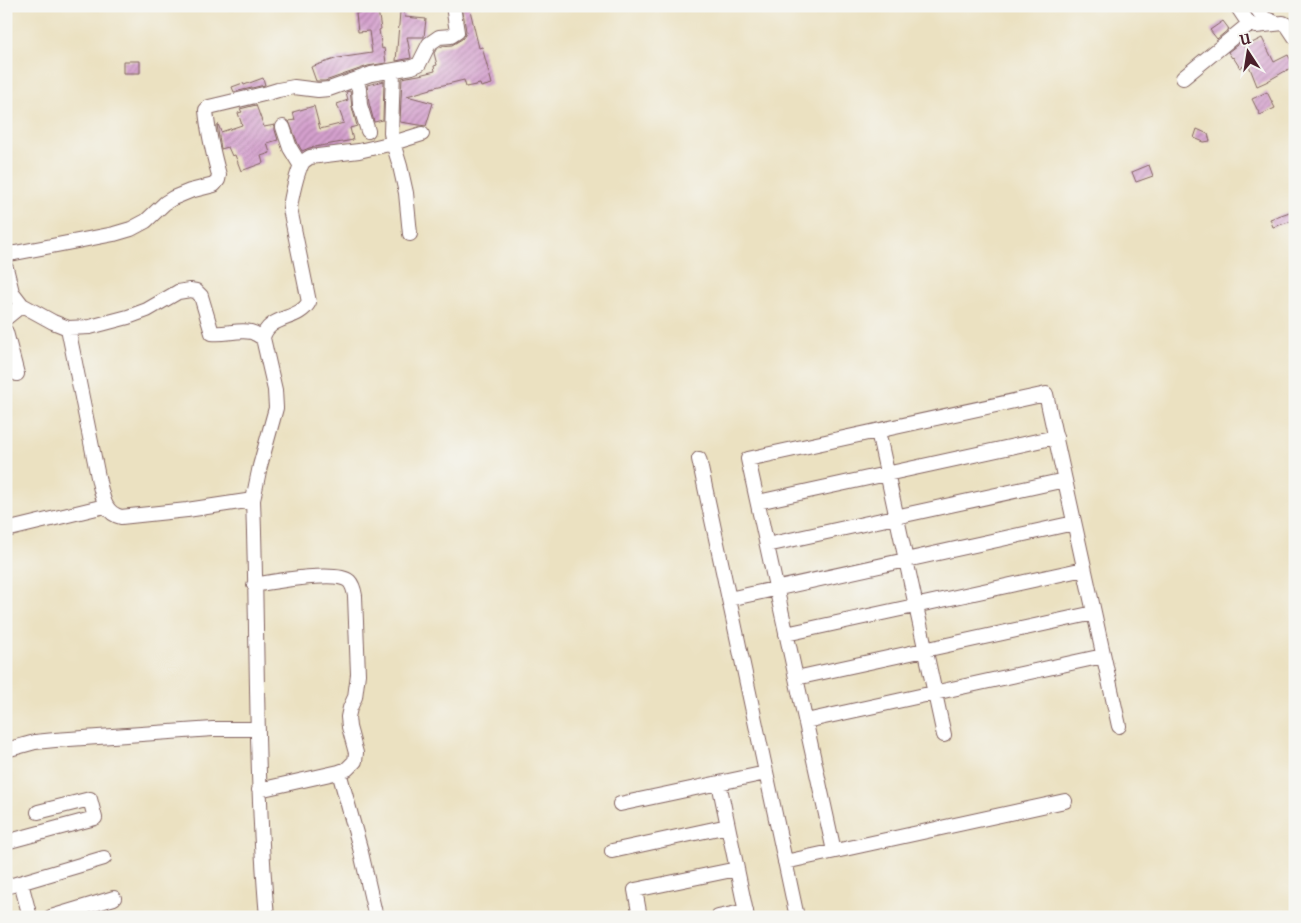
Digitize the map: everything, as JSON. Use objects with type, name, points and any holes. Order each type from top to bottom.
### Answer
[{"type":"street","points":[[6,254],[15,254],[131,229],[146,220],[173,198],[190,191],[214,185],[219,175],[207,126],[206,110],[209,107],[294,87],[318,90],[329,89],[371,74],[412,67],[419,64],[430,44],[439,37],[451,36],[457,32],[453,6]]},
{"type":"street","points":[[1237,6],[1249,24],[1256,26],[1282,23],[1287,25],[1295,37]]},
{"type":"street","points":[[1256,6],[1264,18],[1276,23]]},
{"type":"street","points":[[1183,78],[1249,24]]},
{"type":"street","points":[[393,71],[391,133],[406,193],[410,234]]},
{"type":"street","points":[[356,80],[359,88],[360,105],[368,131]]},
{"type":"street","points":[[283,127],[290,148],[301,166]]},
{"type":"street","points":[[266,917],[259,790],[253,500],[276,408],[275,390],[263,338],[264,332],[270,325],[301,312],[306,308],[308,302],[290,209],[291,199],[304,161],[310,158],[359,151],[422,134]]},
{"type":"street","points":[[6,268],[9,293],[22,305],[68,328],[90,326],[128,318],[147,310],[178,292],[190,290],[196,291],[201,296],[212,333],[242,331],[252,332],[263,338]]},
{"type":"street","points":[[6,318],[22,305]]},
{"type":"street","points":[[68,328],[105,506],[115,515],[122,517],[253,500]]},
{"type":"street","points":[[6,332],[18,374]]},
{"type":"street","points":[[834,852],[748,459],[1046,394],[1119,726]]},
{"type":"street","points":[[878,431],[944,735]]},
{"type":"street","points":[[758,502],[1056,436]]},
{"type":"street","points":[[699,459],[797,917]]},
{"type":"street","points":[[767,545],[1065,480]]},
{"type":"street","points":[[6,530],[105,506]]},
{"type":"street","points":[[729,599],[1074,524]]},
{"type":"street","points":[[786,634],[1084,569]]},
{"type":"street","points":[[254,585],[316,576],[337,577],[348,580],[353,587],[355,596],[358,674],[355,697],[348,717],[356,753],[355,760],[347,769],[339,772],[259,790]]},
{"type":"street","points":[[796,678],[1094,613]]},
{"type":"street","points":[[806,721],[1103,656]]},
{"type":"street","points":[[6,750],[35,742],[55,740],[213,729],[258,729]]},
{"type":"street","points":[[339,772],[360,848],[374,913],[373,917]]},
{"type":"street","points":[[620,804],[766,773]]},
{"type":"street","points":[[718,783],[746,914],[718,917]]},
{"type":"street","points":[[6,842],[44,832],[95,818],[90,799],[36,805],[44,832]]},
{"type":"street","points":[[785,862],[1065,801]]},
{"type":"street","points":[[612,851],[728,826]]},
{"type":"street","points":[[6,887],[104,858]]},
{"type":"street","points":[[640,917],[635,890],[737,869]]},
{"type":"street","points":[[21,883],[30,917]]},
{"type":"street","points":[[52,917],[114,898]]},
{"type":"building","points":[[462,6],[469,6],[479,48],[482,47],[492,84],[481,87],[480,84],[466,87],[464,80],[407,96],[433,103],[426,126],[400,122],[402,78],[435,71],[434,66],[437,65],[434,53],[436,50],[442,46],[452,45],[462,39],[466,31]]},
{"type":"building","points":[[378,10],[381,29],[379,30],[386,63],[368,66],[325,81],[316,81],[311,67],[338,58],[372,53],[369,31],[358,32],[356,13]]},
{"type":"building","points":[[400,12],[404,12],[405,17],[426,19],[424,37],[407,37],[411,58],[396,61]]},
{"type":"building","points":[[1223,21],[1229,29],[1217,39],[1210,30]]},
{"type":"building","points":[[1262,38],[1274,62],[1288,55],[1294,66],[1257,86],[1248,63],[1240,68],[1228,52],[1241,42],[1244,47]]},
{"type":"building","points":[[123,61],[140,61],[140,73],[123,73]]},
{"type":"building","points":[[263,78],[265,85],[234,92],[232,87],[243,83],[244,85]]},
{"type":"building","points":[[384,81],[383,120],[374,122],[367,85]]},
{"type":"building","points":[[350,91],[357,126],[350,128],[353,140],[302,151],[289,121],[295,120],[293,112],[314,106],[320,129],[344,123],[337,104],[348,100],[346,92]]},
{"type":"building","points":[[1267,92],[1275,108],[1260,115],[1252,99]]},
{"type":"building","points":[[256,105],[264,127],[275,125],[278,140],[267,143],[270,153],[261,156],[263,163],[241,171],[235,155],[232,156],[228,147],[221,149],[217,125],[221,132],[242,125],[238,113],[242,112],[240,109]]},
{"type":"building","points":[[1197,129],[1208,134],[1210,141],[1204,142],[1194,138]]},
{"type":"building","points":[[1149,165],[1153,176],[1136,182],[1132,172]]},
{"type":"building","points":[[1295,210],[1295,220],[1273,227],[1270,219]]}]
